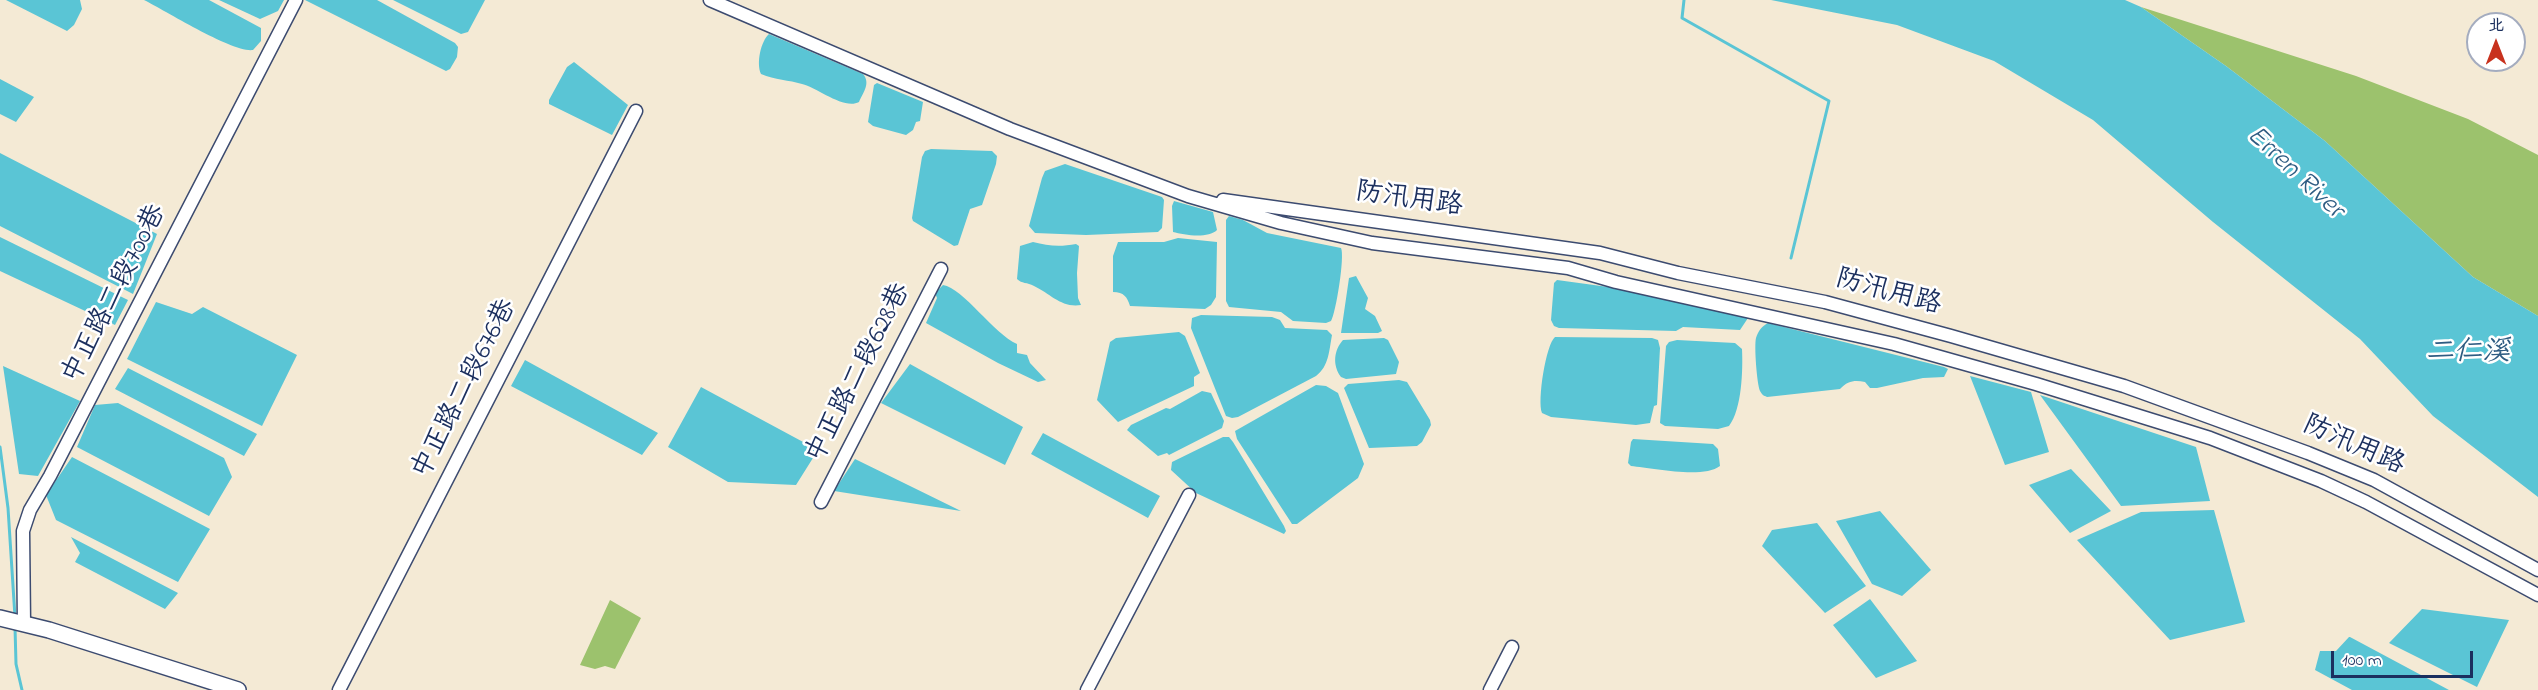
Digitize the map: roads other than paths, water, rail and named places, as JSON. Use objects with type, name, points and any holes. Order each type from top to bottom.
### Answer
[{"type":"main road","points":[[1,618],[238,690]]},
{"type":"street","name":"中正路二段700巷","points":[[22,623],[23,531],[30,510],[50,476],[296,0]]},
{"type":"street","points":[[710,0],[1010,129],[1188,196],[1281,223],[1372,243],[1568,268],[1616,282],[1894,344],[2036,384],[2210,438],[2320,481],[2366,502],[2538,595]]},
{"type":"street","name":"中正路二段676巷","points":[[339,690],[636,111]]},
{"type":"street","name":"防汛用路","points":[[1188,196],[1299,209],[1600,253],[1678,273],[1825,302],[1951,336],[2124,386],[2308,453],[2405,496],[2538,570]]},
{"type":"street","name":"中正路二段628巷","points":[[821,502],[941,268]]},
{"type":"street","points":[[1087,690],[1189,495]]},
{"type":"street","points":[[1490,690],[1512,647]]},
{"type":"water","points":[[6,0],[80,0],[82,9],[74,25],[67,31]]},
{"type":"water","points":[[144,0],[209,0],[261,28],[261,41],[253,50],[231,45]]},
{"type":"water","points":[[219,0],[284,0],[278,11],[260,19]]},
{"type":"water","points":[[305,0],[377,0],[455,43],[458,47],[457,57],[450,69],[446,71]]},
{"type":"water","points":[[393,0],[485,0],[468,32],[461,34]]},
{"type":"water","name":"二仁溪","points":[[1771,0],[2125,0],[2141,7],[2226,66],[2325,141],[2473,277],[2538,316],[2538,497],[2433,416],[2360,339],[2213,222],[2093,120],[1994,61],[1897,25]]},
{"type":"water","points":[[769,34],[863,74],[866,84],[859,102],[853,104],[839,101],[808,86],[761,74],[760,53]]},
{"type":"water","points":[[574,62],[628,105],[612,135],[549,104],[567,67]]},
{"type":"water","points":[[0,79],[34,97],[16,122],[0,114]]},
{"type":"water","points":[[877,83],[923,102],[920,121],[916,122],[913,130],[906,135],[873,126],[868,122],[874,85]]},
{"type":"water","points":[[931,149],[992,151],[997,156],[982,205],[970,209],[958,245],[954,246],[913,221],[912,218],[922,157],[925,151]]},
{"type":"water","points":[[0,153],[157,234],[133,294],[0,226]]},
{"type":"water","points":[[1065,164],[1162,197],[1164,200],[1162,228],[1158,232],[1086,235],[1035,233],[1029,226],[1045,171]]},
{"type":"water","points":[[1174,201],[1213,212],[1217,230],[1208,235],[1173,232],[1172,206]]},
{"type":"water","points":[[1229,216],[1243,220],[1267,233],[1341,248],[1339,284],[1331,321],[1326,323],[1293,321],[1281,312],[1229,307],[1226,301],[1226,220]]},
{"type":"water","points":[[0,237],[128,300],[115,325],[0,271]]},
{"type":"water","points":[[1178,238],[1217,242],[1216,297],[1211,305],[1205,309],[1130,306],[1124,296],[1113,292],[1113,256],[1118,242],[1164,242]]},
{"type":"water","points":[[1033,242],[1079,246],[1077,273],[1078,298],[1081,305],[1062,302],[1017,279],[1020,246]]},
{"type":"water","points":[[1356,276],[1368,298],[1365,309],[1375,316],[1382,331],[1378,333],[1341,333],[1349,278]]},
{"type":"water","points":[[1557,280],[1645,292],[1745,315],[1748,318],[1740,330],[1683,327],[1676,331],[1559,328],[1554,326],[1551,320],[1554,283]]},
{"type":"water","points":[[943,285],[960,294],[1008,339],[1017,344],[1017,353],[1027,355],[1030,363],[1046,380],[1038,382],[998,363],[926,323],[937,298],[935,293]]},
{"type":"water","points":[[156,302],[192,314],[203,307],[297,355],[262,426],[127,359]]},
{"type":"water","points":[[1201,315],[1272,317],[1280,320],[1285,328],[1327,330],[1332,335],[1324,368],[1316,376],[1238,417],[1226,416],[1191,328],[1192,318]]},
{"type":"water","points":[[1768,323],[1948,369],[1944,377],[1923,378],[1877,388],[1870,388],[1865,382],[1854,381],[1840,389],[1767,397],[1762,394],[1759,387],[1755,349],[1758,333]]},
{"type":"water","points":[[1179,332],[1185,336],[1200,373],[1194,377],[1194,386],[1118,422],[1097,400],[1110,342],[1116,338]]},
{"type":"water","points":[[1555,337],[1652,338],[1658,340],[1660,348],[1657,405],[1654,406],[1650,423],[1636,425],[1551,417],[1542,413],[1543,373],[1548,350]]},
{"type":"water","points":[[1384,338],[1388,340],[1399,362],[1396,374],[1346,379],[1341,377],[1336,368],[1335,358],[1343,340]]},
{"type":"water","points":[[1677,340],[1735,343],[1742,349],[1739,400],[1729,426],[1718,429],[1665,426],[1660,423],[1666,346],[1669,342]]},
{"type":"water","points":[[525,360],[658,433],[642,455],[511,386]]},
{"type":"water","points":[[910,364],[1023,427],[1005,465],[881,403]]},
{"type":"water","points":[[3,366],[80,401],[38,476],[19,474]]},
{"type":"water","points":[[128,368],[257,434],[244,456],[115,389]]},
{"type":"water","points":[[1970,376],[2031,392],[2049,452],[2005,465]]},
{"type":"water","points":[[1399,380],[1407,382],[1431,425],[1422,442],[1417,446],[1369,448],[1344,388],[1348,384]]},
{"type":"water","points":[[1316,385],[1326,386],[1338,393],[1364,464],[1358,478],[1297,524],[1292,524],[1237,439],[1235,431]]},
{"type":"water","points":[[701,387],[818,450],[796,485],[728,482],[668,447]]},
{"type":"water","points":[[1202,391],[1211,393],[1224,421],[1222,428],[1169,455],[1167,453],[1158,456],[1127,430],[1131,425],[1166,408],[1170,409]]},
{"type":"water","points":[[2040,395],[2196,447],[2210,501],[2121,506]]},
{"type":"water","points":[[118,403],[224,458],[232,477],[209,516],[77,447],[95,405]]},
{"type":"water","points":[[1043,433],[1160,496],[1148,518],[1031,454]]},
{"type":"water","points":[[1223,437],[1229,437],[1233,442],[1284,526],[1286,531],[1284,534],[1196,493],[1171,470],[1172,462]]},
{"type":"water","points":[[1633,439],[1713,444],[1718,449],[1720,466],[1702,472],[1690,472],[1631,466],[1628,463]]},
{"type":"water","points":[[72,457],[210,529],[178,582],[56,520],[46,495]]},
{"type":"water","points":[[855,459],[961,511],[834,491]]},
{"type":"water","points":[[2071,469],[2111,511],[2070,533],[2029,485]]},
{"type":"water","points":[[2214,510],[2245,622],[2170,640],[2077,540],[2141,512]]},
{"type":"water","points":[[1880,511],[1931,570],[1902,596],[1872,584],[1836,521]]},
{"type":"water","points":[[1817,523],[1866,586],[1825,613],[1762,546],[1772,530]]},
{"type":"water","points":[[71,537],[178,593],[165,609],[75,562],[80,553]]},
{"type":"water","points":[[1870,599],[1917,661],[1876,678],[1833,625]]},
{"type":"water","points":[[2422,609],[2509,620],[2477,687],[2389,643]]},
{"type":"water","points":[[2349,637],[2449,690],[2352,690],[2315,670],[2320,651],[2336,651]]},
{"type":"waterway","points":[[1684,0],[1682,18],[1829,101],[1791,258]]},
{"type":"waterway","points":[[0,447],[8,508],[15,617]]},
{"type":"waterway","points":[[15,627],[16,664],[22,690]]},
{"type":"water label","name":"Erren River","points":[[2294,174]]}]
